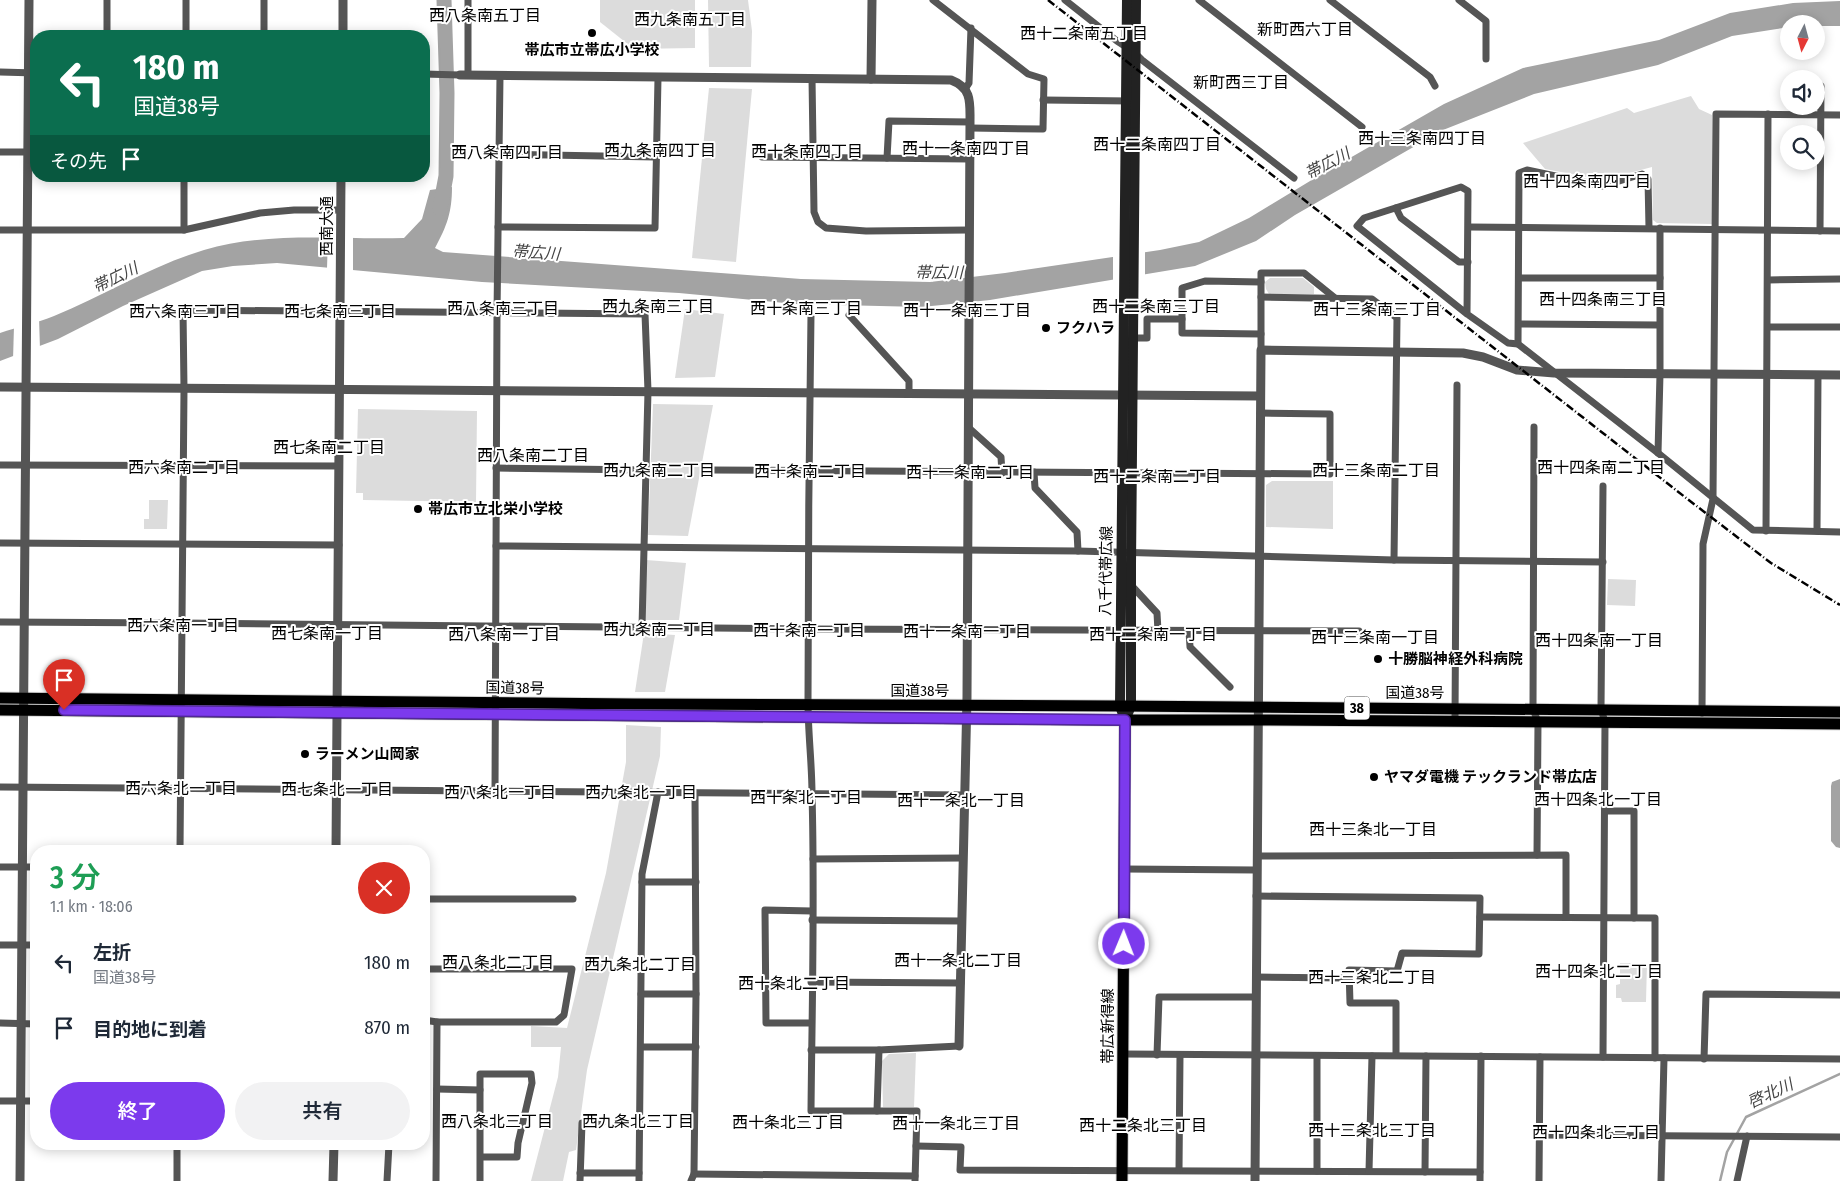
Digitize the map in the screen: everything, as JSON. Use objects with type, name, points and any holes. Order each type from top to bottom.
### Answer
[{"type":"main road","name":"八千代帯広線","points":[[1125,720],[1131,101],[1131,50],[1127,0]]},
{"type":"main road","name":"八千代帯広線","points":[[1131,50],[1136,0]]},
{"type":"main road","name":"八千代帯広線","points":[[1128,394],[1133,338],[1129,284]]},
{"type":"main road","name":"八千代帯広線","points":[[1126,553],[1131,585],[1126,630]]},
{"type":"main road","name":"国道38号","points":[[0,698],[1125,706],[1258,714],[1455,722],[1605,722],[1840,712]]},
{"type":"main road","name":"国道38号","points":[[0,710],[1125,720],[1456,708],[1601,709],[1702,717],[1840,724]]},
{"type":"main road","name":"帯広新得線","points":[[1123,1176],[1125,720]]},
{"type":"street","points":[[29,0],[30,30]]},
{"type":"street","points":[[107,0],[107,30]]},
{"type":"street","points":[[186,0],[186,30]]},
{"type":"street","points":[[264,0],[264,30]]},
{"type":"street","points":[[343,0],[343,30]]},
{"type":"street","points":[[464,75],[468,0]]},
{"type":"street","points":[[871,79],[872,0]]},
{"type":"street","points":[[887,158],[888,121],[1043,129],[1044,78],[1028,74],[934,0]]},
{"type":"street","points":[[1065,0],[1294,178]]},
{"type":"street","points":[[1199,0],[1362,127]]},
{"type":"street","points":[[1330,0],[1430,77],[1435,86]]},
{"type":"street","points":[[1459,0],[1486,21],[1486,59]]},
{"type":"street","points":[[965,89],[969,83],[971,28]]},
{"type":"street","points":[[0,72],[30,73]]},
{"type":"street","points":[[430,74],[951,80],[960,83],[970,99],[968,551],[959,1046],[879,1050],[811,1050]]},
{"type":"street","points":[[495,792],[494,625],[500,76]]},
{"type":"street","points":[[498,227],[655,228],[658,78]]},
{"type":"street","points":[[812,78],[814,212],[818,222],[826,228],[866,232],[969,230]]},
{"type":"street","points":[[1044,100],[1131,101]]},
{"type":"street","points":[[1702,717],[1703,544],[1713,499],[1716,114],[1780,114]]},
{"type":"street","points":[[1766,531],[1768,114]]},
{"type":"street","points":[[1820,115],[1820,231]]},
{"type":"street","points":[[1825,115],[1840,115]]},
{"type":"street","points":[[0,152],[30,152]]},
{"type":"street","points":[[499,154],[656,157]]},
{"type":"street","points":[[762,157],[970,159]]},
{"type":"street","points":[[1518,344],[1519,174],[1527,170],[1603,186],[1642,174],[1648,179],[1649,228]]},
{"type":"street","points":[[20,1181],[25,360],[30,182]]},
{"type":"street","points":[[184,182],[184,230]]},
{"type":"street","name":"西南大通","points":[[336,845],[341,182]]},
{"type":"street","points":[[1467,314],[1468,192],[1461,187],[1364,218],[1357,226],[1467,314],[1508,343],[1518,344],[1753,530],[1840,532]]},
{"type":"street","points":[[1396,208],[1401,218],[1459,262],[1468,262]]},
{"type":"street","points":[[0,230],[184,230],[260,213],[294,210],[341,210]]},
{"type":"street","points":[[1469,227],[1840,231]]},
{"type":"street","points":[[1658,453],[1660,228]]},
{"type":"street","points":[[1255,1181],[1261,273],[1304,273],[1335,298]]},
{"type":"street","points":[[1519,278],[1660,278]]},
{"type":"street","points":[[1768,280],[1840,280]]},
{"type":"street","points":[[1261,282],[1205,281],[1182,288],[1182,334],[1261,334]]},
{"type":"street","points":[[1261,297],[1372,299],[1397,318],[1394,560]]},
{"type":"street","points":[[180,845],[183,310],[645,314],[648,392],[642,627]]},
{"type":"street","points":[[695,793],[696,1047],[693,1178],[915,1178],[917,1112],[811,1111],[813,859],[808,705],[810,549],[808,470],[811,314]]},
{"type":"street","points":[[849,315],[909,381],[909,393]]},
{"type":"street","points":[[1133,338],[1147,338],[1147,319],[1182,319]]},
{"type":"street","points":[[1519,324],[1659,325]]},
{"type":"street","points":[[1768,326],[1840,327]]},
{"type":"street","points":[[1261,350],[1463,353],[1484,357],[1517,370],[1554,373],[1840,376]]},
{"type":"street","points":[[1817,532],[1818,375]]},
{"type":"street","points":[[1455,722],[1458,385]]},
{"type":"street","points":[[0,387],[1260,396]]},
{"type":"street","points":[[710,470],[1330,474],[1330,414],[1260,413]]},
{"type":"street","points":[[968,426],[1002,457],[1002,472]]},
{"type":"street","points":[[1534,427],[1533,709],[1538,722],[1537,854]]},
{"type":"street","points":[[0,465],[339,466]]},
{"type":"street","points":[[496,468],[645,470]]},
{"type":"street","points":[[1034,472],[1035,488],[1077,532],[1078,552]]},
{"type":"street","points":[[1602,1057],[1605,811],[1605,722],[1601,709],[1603,486]]},
{"type":"street","points":[[0,544],[339,545]]},
{"type":"street","points":[[496,546],[1078,552],[1394,560],[1603,562]]},
{"type":"street","points":[[1131,585],[1157,613],[1158,631]]},
{"type":"street","points":[[0,622],[966,630],[1359,630]]},
{"type":"street","points":[[1189,631],[1190,647],[1230,687]]},
{"type":"street","points":[[0,787],[965,795]]},
{"type":"street","points":[[602,1123],[582,1123],[580,1177],[639,1177],[642,882],[658,792]]},
{"type":"street","points":[[1605,811],[1634,811],[1634,918]]},
{"type":"street","points":[[1257,856],[1566,854],[1566,917]]},
{"type":"street","points":[[813,859],[963,858]]},
{"type":"street","points":[[0,867],[30,867]]},
{"type":"street","points":[[1124,869],[1256,870]]},
{"type":"street","points":[[642,882],[696,882]]},
{"type":"street","points":[[1256,896],[1480,898],[1479,954],[1402,953],[1397,971],[1349,970],[1350,1003],[1396,1003],[1396,1055]]},
{"type":"street","points":[[430,899],[573,900]]},
{"type":"street","points":[[811,1023],[766,1023],[765,910],[812,911]]},
{"type":"street","points":[[1480,917],[1655,918],[1655,1058]]},
{"type":"street","points":[[812,920],[962,921]]},
{"type":"street","points":[[0,945],[30,945]]},
{"type":"street","points":[[430,969],[572,969],[564,1015],[556,1022],[430,1021]]},
{"type":"street","points":[[1256,977],[1348,978]]},
{"type":"street","points":[[811,982],[961,983]]},
{"type":"street","points":[[641,994],[696,994]]},
{"type":"street","points":[[1704,1059],[1706,994],[1840,995]]},
{"type":"street","points":[[1157,1054],[1159,997],[1255,997]]},
{"type":"street","points":[[436,1181],[438,1022]]},
{"type":"street","points":[[0,1023],[30,1024]]},
{"type":"street","points":[[640,1047],[696,1047]]},
{"type":"street","points":[[877,1111],[879,1050]]},
{"type":"street","points":[[1124,1054],[1840,1059]]},
{"type":"street","points":[[1179,1170],[1180,1055]]},
{"type":"street","points":[[1317,1056],[1317,1171]]},
{"type":"street","points":[[1369,1171],[1372,1056]]},
{"type":"street","points":[[1425,1172],[1426,1056]]},
{"type":"street","points":[[1480,1181],[1481,1056]]},
{"type":"street","points":[[1539,1181],[1540,1057]]},
{"type":"street","points":[[1662,1181],[1664,1058]]},
{"type":"street","points":[[480,1157],[517,1157],[518,1143],[532,1083],[531,1074],[480,1074],[480,1090],[480,1157],[480,1181]]},
{"type":"street","points":[[437,1089],[480,1090]]},
{"type":"street","points":[[0,1101],[30,1102]]},
{"type":"street","points":[[1540,1135],[1840,1137]]},
{"type":"street","points":[[1737,1181],[1747,1136]]},
{"type":"street","points":[[916,1146],[961,1147],[960,1170],[1123,1176],[1179,1170],[1480,1172]]},
{"type":"street","points":[[177,1150],[177,1181]]},
{"type":"street","points":[[333,1181],[334,1150]]},
{"type":"street","points":[[387,1181],[389,1150]]},
{"type":"shaded area","points":[[600,0],[695,0],[695,48],[634,49],[600,22]]},
{"type":"shaded area","points":[[708,0],[748,0],[752,31],[751,67],[709,67]]},
{"type":"shaded area","points":[[1840,1],[1840,26],[1825,26],[1825,15],[1780,15],[1780,28],[1732,36],[1658,65],[1534,94],[1443,130],[1295,215],[1256,241],[1195,266],[990,300],[922,307],[795,304],[679,293],[482,282],[277,263],[233,266],[202,271],[123,306],[58,339],[0,361],[0,333],[54,316],[165,264],[204,250],[253,240],[278,238],[404,238],[422,219],[430,190],[452,187],[448,219],[435,248],[443,252],[801,279],[930,282],[1160,250],[1199,242],[1249,218],[1444,104],[1523,68],[1659,40],[1730,13],[1793,3]]},
{"type":"shaded area","points":[[709,88],[752,89],[736,262],[692,258]]},
{"type":"shaded area","points":[[1691,96],[1699,109],[1712,115],[1712,224],[1657,223],[1653,220],[1652,167],[1603,180],[1545,169],[1523,143],[1627,108],[1634,113]]},
{"type":"shaded area","points":[[1270,278],[1303,278],[1314,287],[1314,294],[1269,294],[1265,282]]},
{"type":"shaded area","points":[[685,309],[724,314],[715,377],[675,378]]},
{"type":"shaded area","points":[[653,404],[713,405],[688,536],[648,535]]},
{"type":"shaded area","points":[[358,409],[477,411],[476,502],[363,500],[363,493],[356,493]]},
{"type":"shaded area","points":[[1272,481],[1333,481],[1333,529],[1266,527],[1266,485]]},
{"type":"shaded area","points":[[149,500],[168,500],[167,529],[144,529],[144,519],[149,519]]},
{"type":"shaded area","points":[[646,560],[686,563],[679,620],[645,620]]},
{"type":"shaded area","points":[[1608,579],[1636,580],[1635,606],[1607,605]]},
{"type":"shaded area","points":[[644,633],[675,635],[665,692],[635,692]]},
{"type":"shaded area","points":[[626,725],[661,727],[660,756],[587,1070],[576,1150],[569,1152],[563,1181],[531,1181],[558,1077],[561,1047],[531,1047],[531,1026],[567,1028],[606,873],[626,762]]},
{"type":"shaded area","points":[[1840,779],[1840,848],[1836,847],[1831,841],[1831,786],[1832,782]]},
{"type":"shaded area","points":[[1620,963],[1647,963],[1646,1002],[1622,1002],[1621,998],[1616,998],[1616,985],[1620,984]]},
{"type":"shaded area","points":[[916,1053],[914,1107],[883,1107],[882,1061],[889,1054]]},
{"type":"pier","points":[[328,235],[353,237],[353,272],[327,269]]},
{"type":"pier","points":[[1145,250],[1145,277],[1113,283],[1113,254]]},
{"type":"pier","points":[[39,318],[40,349],[13,360],[14,326]]},
{"type":"waterway","points":[[440,208],[446,176],[447,93],[444,0]]},
{"type":"waterway","name":"啓北川","points":[[1720,1181],[1727,1152],[1746,1117],[1840,1074]]},
{"type":"railway","points":[[1048,0],[1771,563],[1840,605]]},
{"type":"place","name":"帯広市立帯広小学校","points":[[592,33]]},
{"type":"place","name":"フクハラ","points":[[1046,328]]},
{"type":"place","name":"帯広市立北栄小学校","points":[[418,509]]},
{"type":"place","name":"十勝脳神経外科病院","points":[[1378,659]]},
{"type":"place","name":"ラーメン山岡家","points":[[305,754]]},
{"type":"place","name":"ヤマダ電機 テックランド帯広店","points":[[1374,777]]},
{"type":"district","name":"西八条南五丁目","points":[[485,15]]},
{"type":"district","name":"西九条南五丁目","points":[[690,19]]},
{"type":"district","name":"新町西六丁目","points":[[1305,29]]},
{"type":"district","name":"西十二条南五丁目","points":[[1084,33]]},
{"type":"district","name":"新町西三丁目","points":[[1241,82]]},
{"type":"district","name":"西十三条南四丁目","points":[[1422,138]]},
{"type":"district","name":"西十二条南四丁目","points":[[1157,144]]},
{"type":"district","name":"西十一条南四丁目","points":[[966,148]]},
{"type":"district","name":"西九条南四丁目","points":[[660,150]]},
{"type":"district","name":"西十条南四丁目","points":[[807,151]]},
{"type":"district","name":"西八条南四丁目","points":[[507,152]]},
{"type":"district","name":"西十四条南四丁目","points":[[1587,181]]},
{"type":"district","name":"西十四条南三丁目","points":[[1603,299]]},
{"type":"district","name":"西九条南三丁目","points":[[658,306]]},
{"type":"district","name":"西十二条南三丁目","points":[[1156,306]]},
{"type":"district","name":"西八条南三丁目","points":[[503,308]]},
{"type":"district","name":"西十条南三丁目","points":[[806,308]]},
{"type":"district","name":"西十三条南三丁目","points":[[1377,309]]},
{"type":"district","name":"西十一条南三丁目","points":[[967,310]]},
{"type":"district","name":"西六条南三丁目","points":[[185,311]]},
{"type":"district","name":"西七条南三丁目","points":[[340,311]]},
{"type":"district","name":"西七条南二丁目","points":[[329,447]]},
{"type":"district","name":"西八条南二丁目","points":[[533,455]]},
{"type":"district","name":"西六条南二丁目","points":[[184,467]]},
{"type":"district","name":"西十四条南二丁目","points":[[1601,467]]},
{"type":"district","name":"西九条南二丁目","points":[[659,470]]},
{"type":"district","name":"西十三条南二丁目","points":[[1376,470]]},
{"type":"district","name":"西十条南二丁目","points":[[810,471]]},
{"type":"district","name":"西十一条南二丁目","points":[[970,472]]},
{"type":"district","name":"西十二条南二丁目","points":[[1157,476]]},
{"type":"district","name":"西六条南一丁目","points":[[183,625]]},
{"type":"district","name":"西九条南一丁目","points":[[659,629]]},
{"type":"district","name":"西十条南一丁目","points":[[809,630]]},
{"type":"district","name":"西十一条南一丁目","points":[[967,631]]},
{"type":"district","name":"西七条南一丁目","points":[[327,633]]},
{"type":"district","name":"西八条南一丁目","points":[[504,634]]},
{"type":"district","name":"西十二条南一丁目","points":[[1153,634]]},
{"type":"district","name":"西十三条南一丁目","points":[[1375,637]]},
{"type":"district","name":"西十四条南一丁目","points":[[1599,640]]},
{"type":"district","name":"西六条北一丁目","points":[[181,788]]},
{"type":"district","name":"西七条北一丁目","points":[[337,789]]},
{"type":"district","name":"西八条北一丁目","points":[[500,792]]},
{"type":"district","name":"西九条北一丁目","points":[[641,792]]},
{"type":"district","name":"西十条北一丁目","points":[[806,797]]},
{"type":"district","name":"西十四条北一丁目","points":[[1598,799]]},
{"type":"district","name":"西十一条北一丁目","points":[[961,800]]},
{"type":"district","name":"西十三条北一丁目","points":[[1373,829]]},
{"type":"district","name":"西十一条北二丁目","points":[[958,960]]},
{"type":"district","name":"西八条北二丁目","points":[[498,962]]},
{"type":"district","name":"西九条北二丁目","points":[[640,964]]},
{"type":"district","name":"西十四条北二丁目","points":[[1599,971]]},
{"type":"district","name":"西十三条北二丁目","points":[[1372,977]]},
{"type":"district","name":"西十条北二丁目","points":[[794,983]]},
{"type":"district","name":"西八条北三丁目","points":[[497,1121]]},
{"type":"district","name":"西九条北三丁目","points":[[638,1121]]},
{"type":"district","name":"西十条北三丁目","points":[[788,1122]]},
{"type":"district","name":"西十一条北三丁目","points":[[956,1123]]},
{"type":"district","name":"西十二条北三丁目","points":[[1143,1125]]},
{"type":"district","name":"西十三条北三丁目","points":[[1372,1130]]},
{"type":"district","name":"西十四条北三丁目","points":[[1596,1132]]},
{"type":"route","points":[[64,710],[318,714],[1125,720],[1124,944]]},
{"type":"water label","name":"帯広川","points":[[1327,163]]},
{"type":"water label","name":"帯広川","points":[[536,252]]},
{"type":"water label","name":"帯広川","points":[[939,272]]},
{"type":"water label","name":"帯広川","points":[[115,277]]}]
